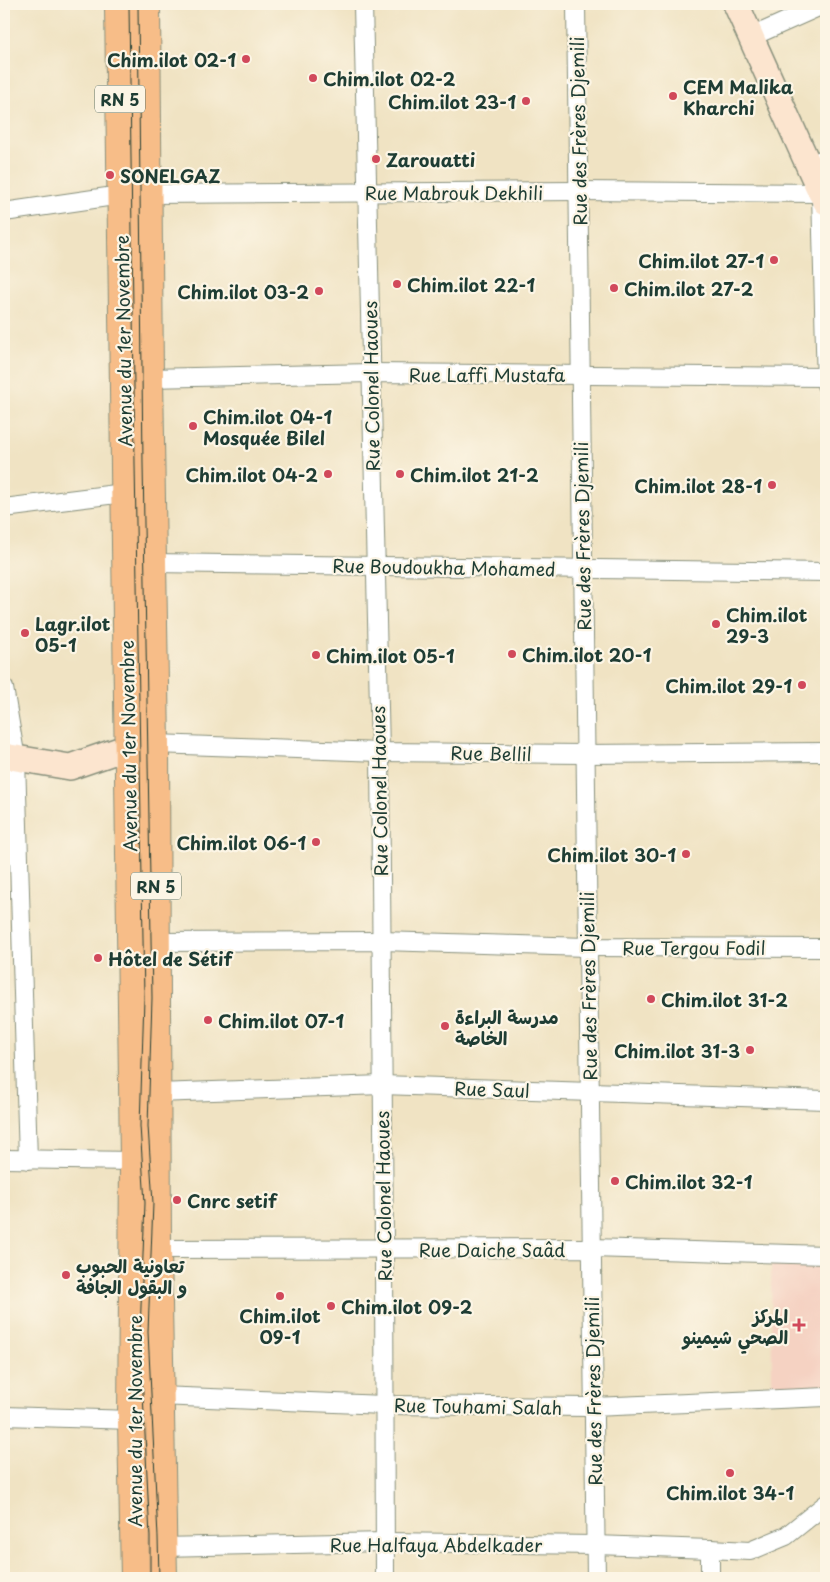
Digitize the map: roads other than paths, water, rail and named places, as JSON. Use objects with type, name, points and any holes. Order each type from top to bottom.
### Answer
[{"type":"main road","name":"Avenue du 1er Novembre","points":[[119,4],[134,1161],[132,1420],[135,1578]]},
{"type":"main road","name":"RN 5","points":[[146,4],[148,194]]},
{"type":"main road","name":"Avenue du 1er Novembre","points":[[148,194],[155,744],[157,1249],[163,1578]]},
{"type":"street","name":"Rue Colonel Haoues","points":[[363,4],[380,752],[385,1578]]},
{"type":"street","name":"Rue des Frères Djemili","points":[[576,4],[584,754],[596,1578]]},
{"type":"street","points":[[736,4],[751,37],[817,162],[823,198],[826,385]]},
{"type":"street","points":[[751,37],[825,4]]},
{"type":"street","name":"Rue Mabrouk Dekhili","points":[[4,212],[121,195],[148,194],[578,192],[823,198]]},
{"type":"street","name":"Rue Laffi Mustafa","points":[[149,378],[371,373],[826,377]]},
{"type":"street","points":[[4,508],[124,493]]},
{"type":"street","name":"Rue Boudoukha Mohamed","points":[[152,563],[826,572]]},
{"type":"street","points":[[4,688],[10,757],[28,1160]]},
{"type":"street","name":"Rue Bellil","points":[[155,744],[380,752],[584,754],[826,752]]},
{"type":"street","points":[[10,757],[70,767],[128,747]]},
{"type":"street","name":"Rue Tergou Fodil","points":[[156,942],[381,941],[587,947],[826,948]]},
{"type":"street","name":"Rue Saul","points":[[157,1093],[382,1086],[826,1100]]},
{"type":"street","points":[[4,1159],[134,1161]]},
{"type":"street","name":"Rue Daiche Saâd","points":[[157,1249],[591,1248],[826,1255]]},
{"type":"street","name":"Rue Touhami Salah","points":[[159,1396],[384,1405],[593,1407],[826,1397]]},
{"type":"street","points":[[4,1416],[132,1420]]},
{"type":"street","name":"Rue Halfaya Abdelkader","points":[[162,1546],[385,1542],[595,1545],[750,1551],[786,1536],[826,1504]]},
{"type":"street","points":[[710,1549],[710,1578]]},
{"type":"tram line","points":[[129,4],[144,998],[140,1126],[145,1203],[140,1332],[150,1537],[150,1578]]},
{"type":"tram line","points":[[138,4],[152,998],[148,1126],[153,1203],[148,1332],[159,1578]]},
{"type":"place","name":"Chim.ilot 02-1","points":[[246,59]]},
{"type":"place","name":"Chim.ilot 02-2","points":[[313,78]]},
{"type":"place","name":"CEM Malika Kharchi","points":[[673,96]]},
{"type":"place","name":"Chim.ilot 23-1","points":[[526,101]]},
{"type":"place","name":"Zarouatti","points":[[376,159]]},
{"type":"place","name":"SONELGAZ","points":[[110,175]]},
{"type":"place","name":"Chim.ilot 27-1","points":[[774,260]]},
{"type":"place","name":"Chim.ilot 22-1","points":[[397,284]]},
{"type":"place","name":"Chim.ilot 27-2","points":[[614,288]]},
{"type":"place","name":"Chim.ilot 03-2","points":[[319,291]]},
{"type":"place","name":"Chim.ilot 04-1 Mosquée Bilel","points":[[193,426]]},
{"type":"place","name":"Chim.ilot 04-2","points":[[328,474]]},
{"type":"place","name":"Chim.ilot 21-2","points":[[400,474]]},
{"type":"place","name":"Chim.ilot 28-1","points":[[772,485]]},
{"type":"place","name":"Chim.ilot 29-3","points":[[716,624]]},
{"type":"place","name":"Lagr.ilot 05-1","points":[[25,633]]},
{"type":"place","name":"Chim.ilot 20-1","points":[[512,654]]},
{"type":"place","name":"Chim.ilot 05-1","points":[[316,655]]},
{"type":"place","name":"Chim.ilot 29-1","points":[[802,685]]},
{"type":"place","name":"Chim.ilot 06-1","points":[[316,842]]},
{"type":"place","name":"Chim.ilot 30-1","points":[[686,854]]},
{"type":"place","name":"Hôtel de Sétif","points":[[98,958]]},
{"type":"place","name":"Chim.ilot 31-2","points":[[651,999]]},
{"type":"place","name":"Chim.ilot 07-1","points":[[208,1020]]},
{"type":"place","name":"مدرسة البراءة الخاصة","points":[[445,1026]]},
{"type":"place","name":"Chim.ilot 31-3","points":[[750,1050]]},
{"type":"place","name":"Chim.ilot 32-1","points":[[615,1181]]},
{"type":"place","name":"Cnrc setif","points":[[177,1200]]},
{"type":"place","name":"تعاونية الحبوب و البقول الجافة","points":[[66,1275]]},
{"type":"place","name":"Chim.ilot 09-1","points":[[280,1296]]},
{"type":"place","name":"Chim.ilot 09-2","points":[[331,1306]]},
{"type":"place","name":"المركز الصحي شيمينو","points":[[799,1325]]},
{"type":"place","name":"Chim.ilot 34-1","points":[[730,1473]]}]
